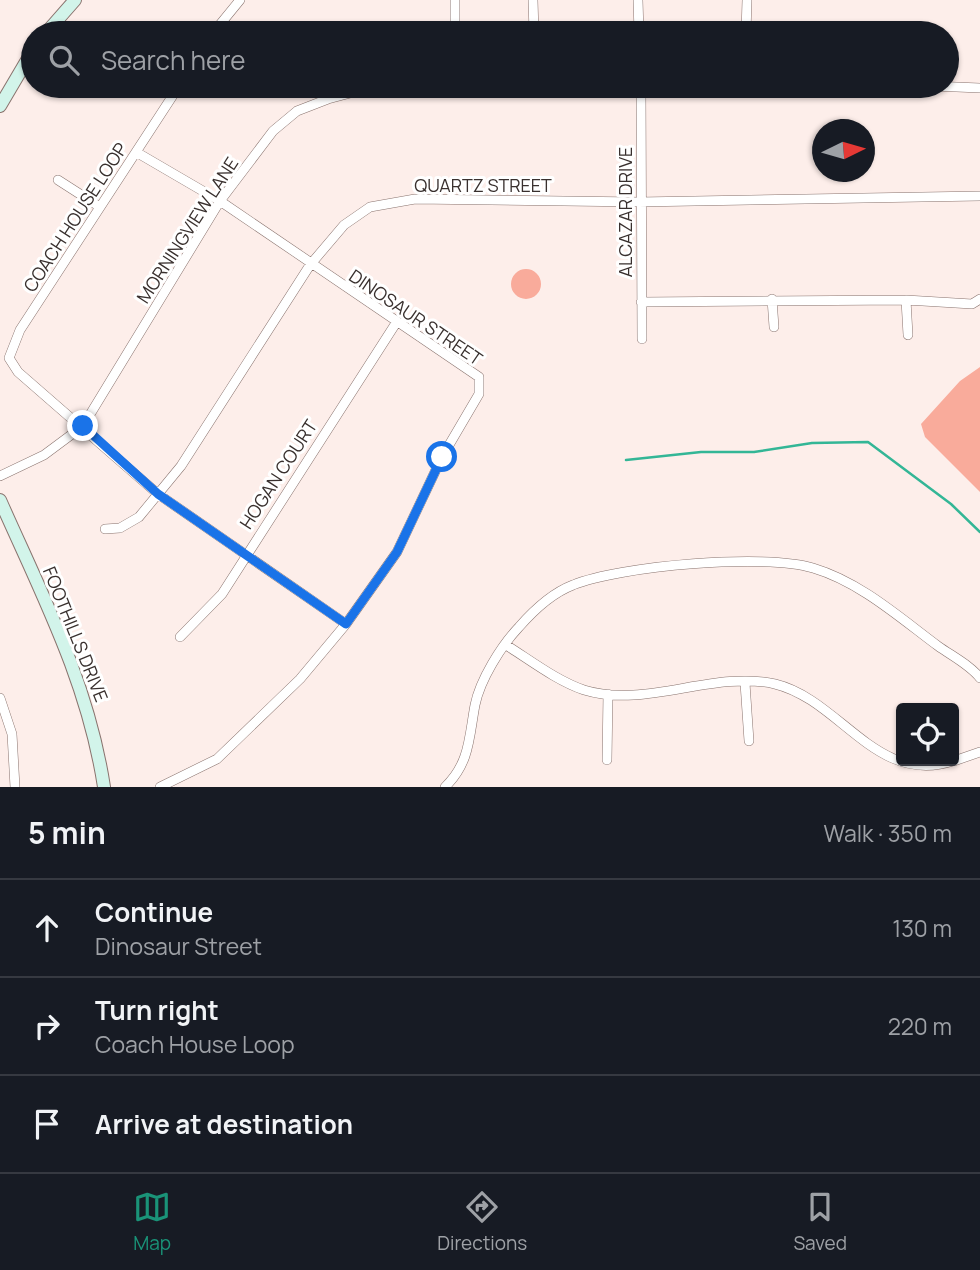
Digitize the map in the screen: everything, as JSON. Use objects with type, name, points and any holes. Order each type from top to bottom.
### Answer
[{"type":"street","points":[[57,21],[75,0]]},
{"type":"street","points":[[223,21],[240,0]]},
{"type":"street","points":[[455,0],[455,21]]},
{"type":"street","points":[[533,0],[534,21]]},
{"type":"street","points":[[638,0],[639,21]]},
{"type":"street","points":[[746,21],[747,0]]},
{"type":"street","points":[[0,106],[21,70]]},
{"type":"street","points":[[959,87],[980,88]]},
{"type":"street","name":"COACH HOUSE LOOP","points":[[171,98],[20,330],[9,350],[9,358],[18,372],[158,494],[346,624]]},
{"type":"street","name":"MORNINGVIEW LANE","points":[[0,476],[44,455],[83,426],[220,201],[273,131],[298,111],[337,98]]},
{"type":"street","name":"ALCAZAR DRIVE","points":[[641,98],[639,202],[642,339]]},
{"type":"street","name":"DINOSAUR STREET","points":[[136,152],[220,201],[310,265],[479,377],[479,394],[442,457],[397,552],[346,624],[300,679],[217,759],[160,787]]},
{"type":"street","points":[[58,180],[100,207]]},
{"type":"street","name":"QUARTZ STREET","points":[[105,529],[120,528],[139,517],[158,494],[181,466],[310,265],[344,225],[370,208],[415,199],[639,202],[980,196]]},
{"type":"street","points":[[641,302],[772,299],[906,300],[972,304],[980,299]]},
{"type":"street","points":[[772,299],[774,327]]},
{"type":"street","points":[[906,300],[908,335]]},
{"type":"street","name":"HOGAN COURT","points":[[180,637],[222,594],[396,323]]},
{"type":"street","name":"FOOTHILLS DRIVE","points":[[0,500],[84,692],[104,787]]},
{"type":"street","points":[[445,787],[464,762],[471,744],[478,694],[506,645],[534,611],[554,596],[571,586],[603,576],[756,561],[784,561],[814,568],[858,588],[980,678]]},
{"type":"street","points":[[506,645],[572,685],[608,694],[745,683],[776,685],[801,696],[896,761]]},
{"type":"street","points":[[745,683],[749,741]]},
{"type":"street","points":[[607,760],[608,694]]},
{"type":"street","points":[[0,698],[12,734],[15,787]]},
{"type":"street","points":[[959,759],[980,752]]},
{"type":"shaded area","points":[[526,269],[532,270],[540,278],[540,290],[532,298],[526,299],[520,298],[512,290],[511,284],[512,278],[520,270]]},
{"type":"shaded area","points":[[980,367],[980,492],[925,437],[921,424],[960,381]]},
{"type":"waterway","points":[[626,460],[701,452],[754,452],[812,443],[868,442],[951,504],[980,532]]},
{"type":"route","points":[[83,426],[158,494],[346,624],[397,552],[442,457]]}]
